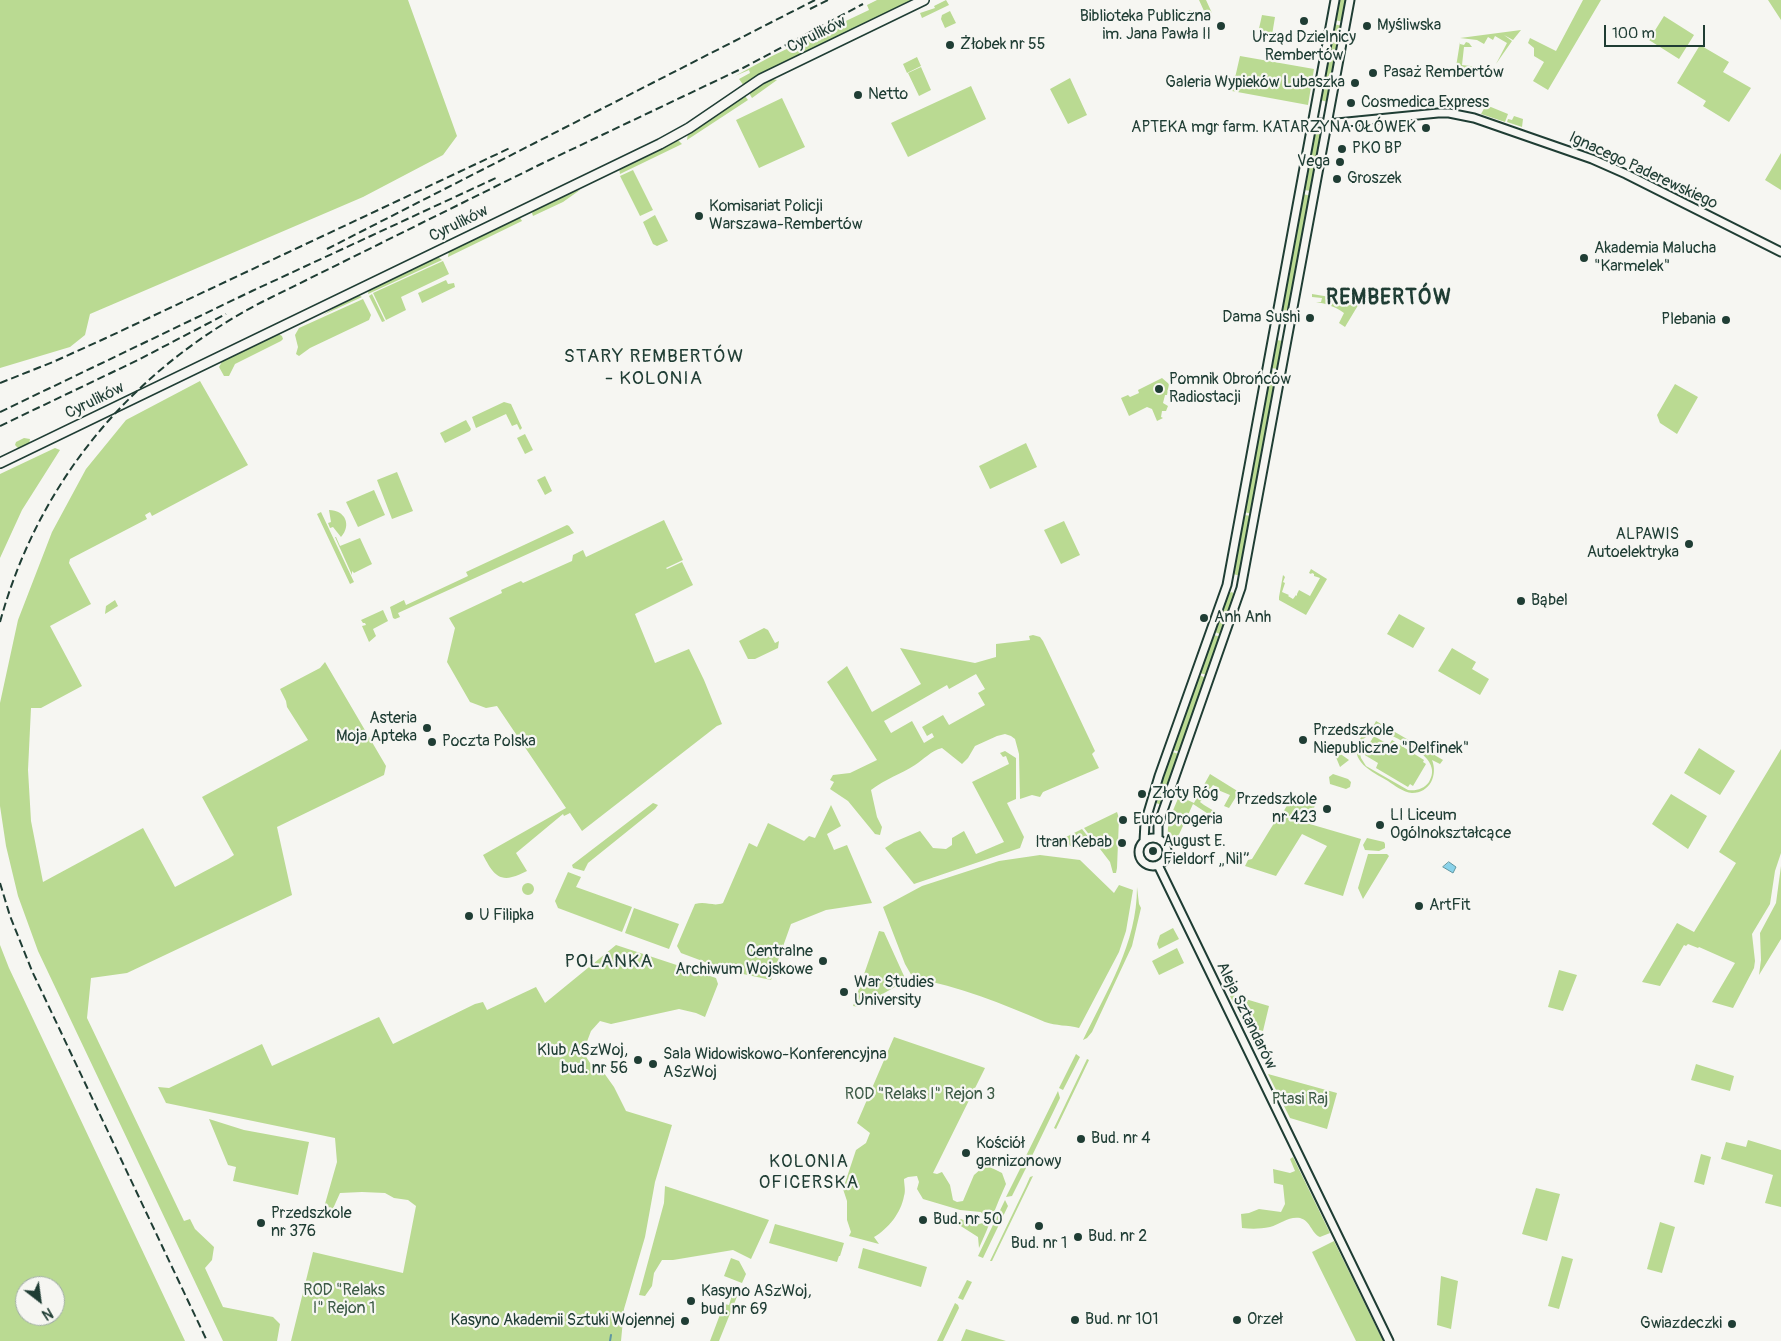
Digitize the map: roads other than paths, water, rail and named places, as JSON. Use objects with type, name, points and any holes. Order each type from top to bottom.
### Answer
[{"type":"main road","name":"Cyrulików","points":[[0,463],[660,144],[689,128],[761,79],[924,0]]},
{"type":"street","points":[[1335,0],[1226,585],[1159,776],[1145,823],[1144,841],[1138,852],[1141,860],[1147,865],[1158,865],[1165,860],[1167,852],[1165,845],[1158,838],[1158,824],[1241,588],[1350,0]]},
{"type":"street","name":"Ignacego Paderewskiego","points":[[1312,122],[1328,124],[1438,113],[1449,113],[1474,118],[1592,159],[1626,174],[1781,252]]},
{"type":"street","points":[[1144,841],[1158,838]]},
{"type":"street","name":"Aleja Sztandarów","points":[[1158,865],[1389,1341]]},
{"type":"water","points":[[1449,862],[1456,867],[1453,873],[1443,867]]},
{"type":"waterway","points":[[610,1341],[611,1335]]},
{"type":"railway","points":[[327,249],[815,0]]},
{"type":"railway","points":[[810,9],[828,0]]},
{"type":"railway","points":[[0,622],[17,570],[39,522],[66,476],[97,434],[133,395],[172,360],[215,329],[262,302],[541,164],[743,68],[863,4]]},
{"type":"railway","points":[[0,383],[106,338],[510,148]]},
{"type":"railway","points":[[0,412],[252,291],[498,177]]},
{"type":"railway","points":[[0,426],[138,360],[226,314]]},
{"type":"railway","points":[[0,883],[10,916],[32,971],[207,1341]]},
{"type":"place","name":"Urząd Dzielnicy Rembertów","points":[[1304,21]]},
{"type":"place","name":"Biblioteka Publiczna im. Jana Pawła II","points":[[1221,26]]},
{"type":"place","name":"Myśliwska","points":[[1367,26]]},
{"type":"place","name":"Żłobek nr 55","points":[[950,45]]},
{"type":"place","name":"Pasaż Rembertów","points":[[1373,73]]},
{"type":"place","name":"Galeria Wypieków Lubaszka","points":[[1355,83]]},
{"type":"place","name":"Netto","points":[[858,95]]},
{"type":"place","name":"Cosmedica Express","points":[[1351,103]]},
{"type":"place","name":"APTEKA mgr farm. KATARZYNA OŁÓWEK","points":[[1426,128]]},
{"type":"place","name":"PKO BP","points":[[1342,149]]},
{"type":"place","name":"Vega","points":[[1340,162]]},
{"type":"place","name":"Groszek","points":[[1337,179]]},
{"type":"place","name":"Komisariat Policji Warszawa-Rembertów","points":[[699,216]]},
{"type":"place","name":"Akademia Malucha \"Karmelek\"","points":[[1584,258]]},
{"type":"place","name":"Dama Sushi","points":[[1310,318]]},
{"type":"place","name":"Plebania","points":[[1726,320]]},
{"type":"place","name":"Pomnik Obrońców Radiostacji","points":[[1159,389]]},
{"type":"place","name":"ALPAWIS Autoelektryka","points":[[1689,544]]},
{"type":"place","name":"Bąbel","points":[[1521,601]]},
{"type":"place","name":"Anh Anh","points":[[1204,618]]},
{"type":"place","name":"Asteria Moja Apteka","points":[[427,728]]},
{"type":"place","name":"Przedszkole Niepubliczne \"Delfinek\"","points":[[1303,740]]},
{"type":"place","name":"Poczta Polska","points":[[432,742]]},
{"type":"place","name":"Złoty Róg","points":[[1142,794]]},
{"type":"place","name":"Przedszkole nr 423","points":[[1327,809]]},
{"type":"place","name":"Euro Drogeria","points":[[1123,820]]},
{"type":"place","name":"LI Liceum Ogólnokształcące","points":[[1380,825]]},
{"type":"place","name":"Itran Kebab","points":[[1122,843]]},
{"type":"place","name":"August E. Fieldorf „Nil”","points":[[1153,851]]},
{"type":"place","name":"ArtFit","points":[[1419,906]]},
{"type":"place","name":"U Filipka","points":[[469,916]]},
{"type":"place","name":"Centralne Archiwum Wojskowe","points":[[823,961]]},
{"type":"place","name":"War Studies University","points":[[844,992]]},
{"type":"place","name":"Klub ASzWoj, bud. nr 56","points":[[638,1060]]},
{"type":"place","name":"Sala Widowiskowo-Konferencyjna ASzWoj","points":[[653,1064]]},
{"type":"place","name":"Bud. nr 4","points":[[1081,1139]]},
{"type":"place","name":"Kościół garnizonowy","points":[[966,1153]]},
{"type":"place","name":"Bud. nr 50","points":[[923,1220]]},
{"type":"place","name":"Przedszkole nr 376","points":[[261,1223]]},
{"type":"place","name":"Bud. nr 1","points":[[1039,1226]]},
{"type":"place","name":"Bud. nr 2","points":[[1078,1237]]},
{"type":"place","name":"Kasyno ASzWoj, bud. nr 69","points":[[691,1301]]},
{"type":"place","name":"Bud. nr 101","points":[[1075,1320]]},
{"type":"place","name":"Orzeł","points":[[1237,1320]]},
{"type":"place","name":"Kasyno Akademii Sztuki Wojennej","points":[[685,1321]]},
{"type":"place","name":"Gwiazdeczki","points":[[1732,1324]]},
{"type":"district","name":"REMBERTÓW","points":[[1389,299]]},
{"type":"district","name":"STARY REMBERTÓW - KOLONIA","points":[[654,368]]},
{"type":"district","name":"POLANKA","points":[[609,962]]},
{"type":"district","name":"KOLONIA OFICERSKA","points":[[809,1172]]},
{"type":"park label","name":"ROD \"Relaks I\" Rejon 3","points":[[920,1095]]},
{"type":"park label","name":"Ptasi Raj","points":[[1300,1100]]},
{"type":"park label","name":"ROD \"Relaks I\" Rejon 1","points":[[344,1300]]}]
